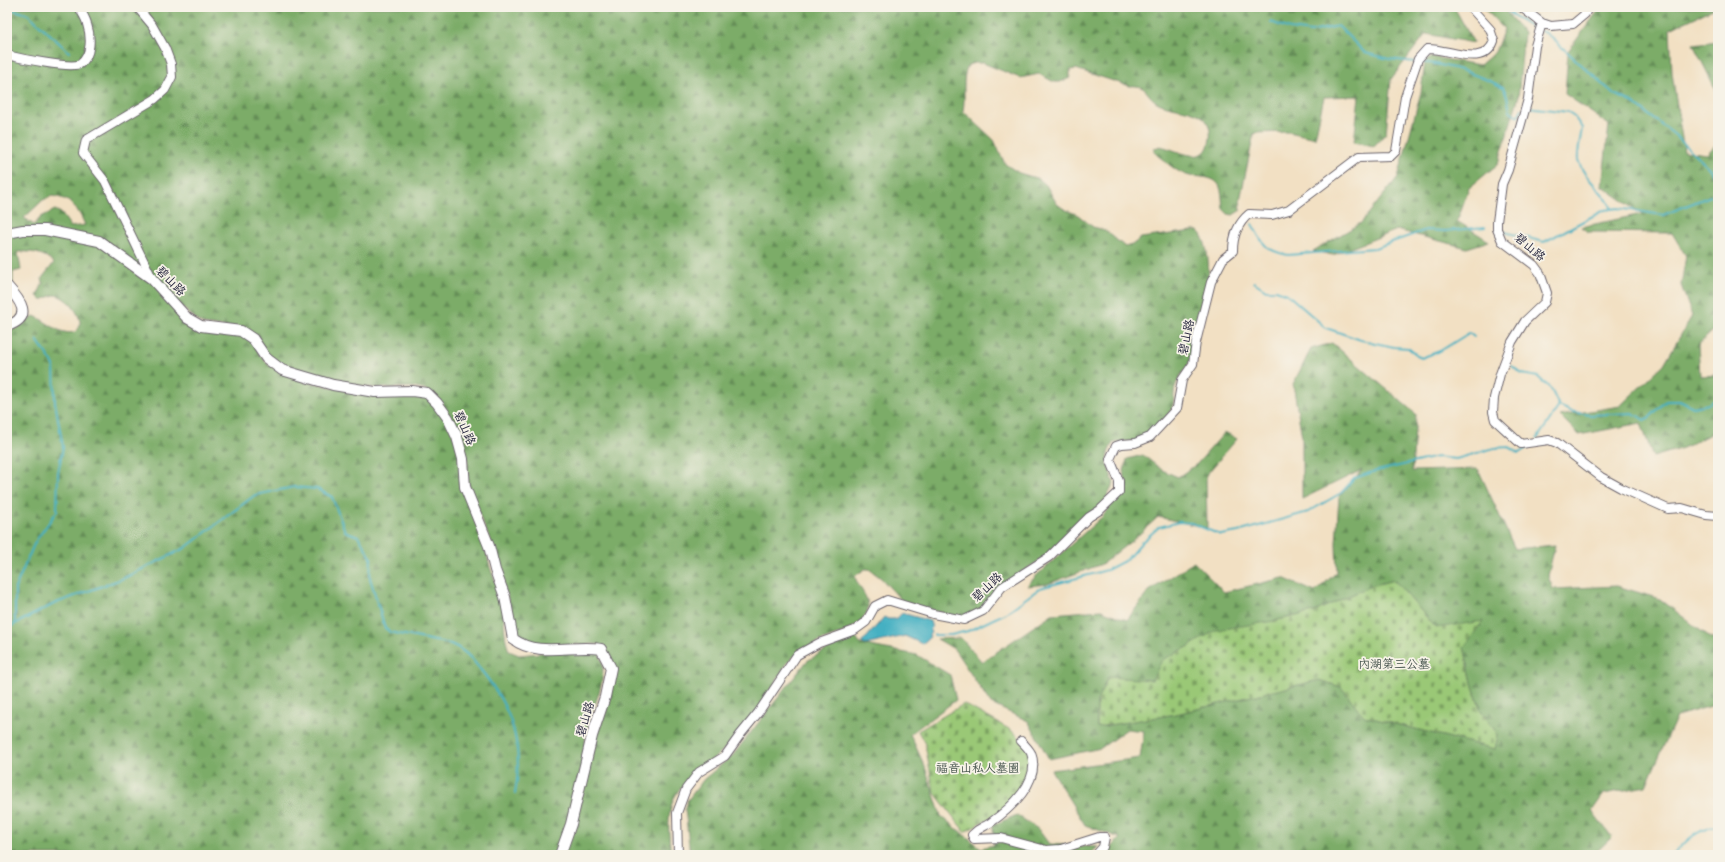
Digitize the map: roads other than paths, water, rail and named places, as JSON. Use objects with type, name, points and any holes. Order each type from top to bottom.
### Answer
[{"type":"street","points":[[7,55],[69,66],[80,64],[88,55],[90,43],[87,24],[79,7]]},
{"type":"street","points":[[137,7],[152,25],[165,48],[171,64],[172,77],[165,90],[155,99],[86,140],[83,153],[105,181],[152,279]]},
{"type":"street","name":"碧山路","points":[[678,855],[677,813],[686,789],[699,772],[725,756],[758,713],[797,655],[819,643],[856,630],[866,622],[876,606],[887,600],[934,614],[964,620],[983,611],[1002,587],[1049,557],[1089,517],[1100,510],[1119,492],[1119,480],[1110,459],[1116,446],[1135,443],[1150,437],[1177,408],[1182,380],[1193,364],[1196,342],[1213,277],[1223,259],[1233,251],[1233,237],[1236,229],[1249,214],[1272,215],[1289,210],[1359,157],[1391,156],[1396,151],[1405,97],[1418,59],[1426,49],[1444,50],[1476,56],[1485,54],[1492,48],[1494,41],[1490,29],[1470,7]]},
{"type":"street","points":[[1521,7],[1542,23],[1551,26],[1573,24],[1585,14],[1588,7]]},
{"type":"street","name":"碧山路","points":[[1542,23],[1535,46],[1528,99],[1508,170],[1502,184],[1497,229],[1502,240],[1534,265],[1540,273],[1547,293],[1545,302],[1525,321],[1512,342],[1500,374],[1494,398],[1493,412],[1495,420],[1521,444],[1548,440],[1557,443],[1601,476],[1621,488],[1668,509],[1682,508],[1706,515],[1718,516]]},
{"type":"street","name":"碧山路","points":[[7,233],[23,230],[45,230],[99,241],[152,279],[187,318],[201,326],[241,331],[253,339],[266,358],[282,370],[305,378],[375,392],[412,391],[427,393],[438,403],[448,418],[457,437],[463,459],[465,487],[489,546],[495,570],[505,597],[513,639],[520,645],[534,648],[557,649],[589,647],[601,649],[610,668],[605,697],[592,736],[571,824],[560,855]]},
{"type":"street","points":[[7,286],[23,308],[22,315],[14,324],[7,326]]},
{"type":"street","points":[[1021,741],[1031,753],[1033,770],[1029,784],[1023,793],[989,824],[978,828],[972,835],[974,839],[1001,838],[1046,850],[1061,849],[1099,837],[1105,838],[1103,847],[1096,855]]},
{"type":"water","points":[[902,613],[930,621],[932,628],[930,630],[930,637],[922,644],[905,636],[865,645],[861,642],[884,617],[888,619],[896,619]]},
{"type":"waterway","points":[[1504,7],[1511,14],[1537,30]]},
{"type":"waterway","points":[[7,8],[28,14],[69,52]]},
{"type":"waterway","points":[[1271,22],[1290,29],[1311,32],[1338,26],[1365,53],[1389,59],[1415,62]]},
{"type":"waterway","points":[[1541,31],[1546,33],[1614,94],[1632,102],[1675,135],[1709,168],[1718,182]]},
{"type":"waterway","points":[[1420,62],[1442,65],[1463,71],[1503,87],[1507,96],[1510,111],[1518,116],[1522,109]]},
{"type":"waterway","points":[[1528,107],[1568,112],[1573,115],[1582,128],[1578,160],[1585,174],[1605,197],[1612,209]]},
{"type":"waterway","points":[[1505,232],[1544,242],[1604,210],[1618,208],[1663,215],[1718,193]]},
{"type":"waterway","points":[[1252,224],[1265,245],[1274,251],[1288,255],[1375,248],[1426,230],[1445,231],[1485,227]]},
{"type":"waterway","points":[[1254,282],[1266,290],[1276,290],[1287,294],[1326,328],[1361,340],[1394,347],[1408,348],[1421,358],[1440,351],[1469,333],[1474,337]]},
{"type":"waterway","points":[[7,629],[15,624],[15,588],[35,542],[57,511],[58,473],[63,447],[55,402],[54,365],[37,340]]},
{"type":"waterway","points":[[1512,366],[1522,374],[1538,377],[1551,389],[1559,406],[1570,411],[1589,415],[1633,413],[1644,420],[1650,417],[1666,401],[1682,401],[1693,407],[1709,404],[1718,398]]},
{"type":"waterway","points":[[1537,439],[1559,406]]},
{"type":"waterway","points":[[934,635],[951,635],[968,631],[1006,613],[1040,588],[1107,570],[1126,560],[1142,542],[1159,527],[1179,522],[1191,523],[1221,535],[1238,532],[1308,512],[1341,493],[1355,478],[1373,472],[1437,457],[1456,459],[1494,448],[1508,447],[1519,453],[1530,446]]},
{"type":"waterway","points":[[15,624],[56,603],[124,578],[185,548],[255,495],[294,487],[317,489],[332,497],[345,531],[358,536],[371,557],[370,578],[385,628],[390,632],[447,643],[457,647],[478,666],[491,684],[508,713],[513,727],[518,759],[515,794]]},
{"type":"waterway","points":[[1673,855],[1693,836],[1711,827],[1718,826]]},
{"type":"park label","name":"內湖第三公墓","points":[[1394,664]]},
{"type":"park label","name":"福音山私人墓園","points":[[978,768]]}]
